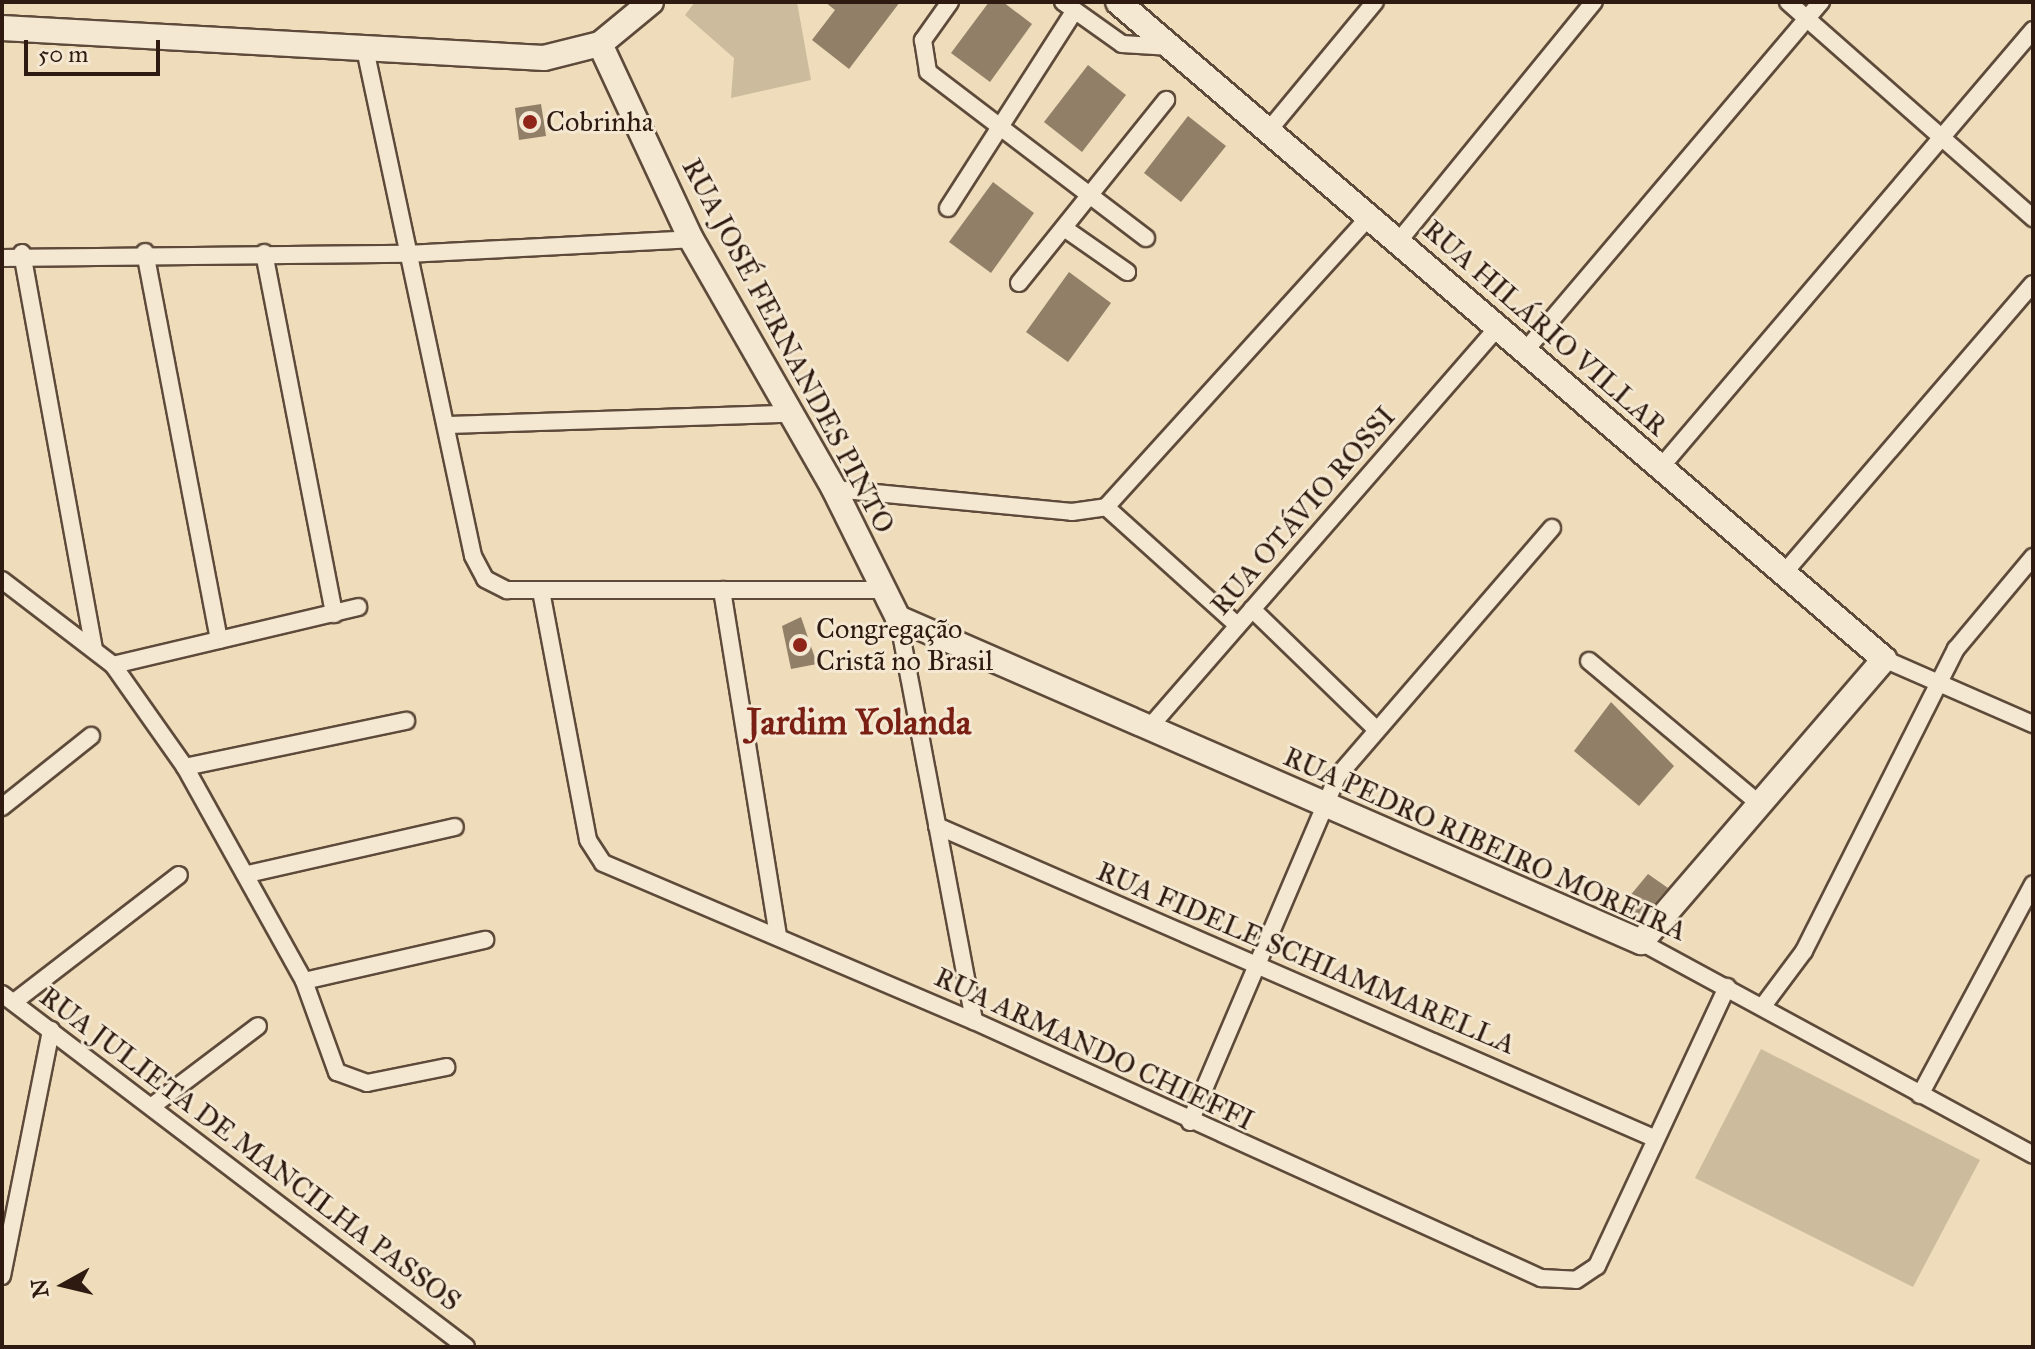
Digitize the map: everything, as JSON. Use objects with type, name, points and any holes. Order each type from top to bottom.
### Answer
[{"type":"street","points":[[2,28],[544,58],[600,44],[651,2]]},
{"type":"street","points":[[950,2],[923,40],[921,57],[928,72],[1002,127],[1088,199],[1146,238]]},
{"type":"street","points":[[1269,130],[1375,2]]},
{"type":"street","points":[[1398,242],[1594,2]]},
{"type":"street","points":[[1788,2],[2033,218]]},
{"type":"street","points":[[1525,351],[1821,2]]},
{"type":"street","name":"RUA HILÁRIO VILLAR","points":[[1132,6],[1171,47],[1884,659],[1944,681],[2033,724]]},
{"type":"street","points":[[948,208],[1002,127],[1069,7],[1122,44],[1171,47]]},
{"type":"street","points":[[1661,467],[2033,30]]},
{"type":"street","name":"RUA JOSÉ FERNANDES PINTO","points":[[600,44],[691,239],[787,414],[834,489],[898,618]]},
{"type":"street","points":[[365,49],[407,254],[449,425],[473,556],[485,579],[507,590],[541,591],[884,590]]},
{"type":"street","points":[[1019,283],[1166,100]]},
{"type":"street","points":[[834,489],[1048,510],[1106,507],[1370,216]]},
{"type":"street","points":[[1064,228],[1127,272]]},
{"type":"street","points":[[2,258],[22,253],[407,254],[691,239]]},
{"type":"street","points":[[145,252],[219,640]]},
{"type":"street","points":[[22,253],[94,648]]},
{"type":"street","points":[[264,253],[334,614]]},
{"type":"street","points":[[1784,573],[2033,284]]},
{"type":"street","name":"RUA OTÁVIO ROSSI","points":[[1148,729],[1498,327]]},
{"type":"street","points":[[449,425],[787,414]]},
{"type":"street","points":[[1106,507],[1237,625]]},
{"type":"street","points":[[1190,1122],[1329,808],[1337,777],[1375,728],[1552,528]]},
{"type":"street","points":[[1763,1006],[1804,951],[1944,681],[1956,649],[2033,557]]},
{"type":"street","points":[[2,580],[113,665],[185,767],[248,874],[304,981],[330,1061],[346,1079],[367,1083],[446,1067]]},
{"type":"street","points":[[722,590],[778,935]]},
{"type":"street","name":"RUA ARMANDO CHIEFFI","points":[[541,591],[594,854],[974,1021],[1190,1122],[1541,1278],[1576,1280],[1597,1266],[1654,1138]]},
{"type":"street","points":[[113,665],[358,607]]},
{"type":"street","points":[[1252,609],[1375,728]]},
{"type":"street","points":[[898,618],[974,1021]]},
{"type":"street","name":"RUA PEDRO RIBEIRO MOREIRA","points":[[898,618],[1641,942],[2032,1155]]},
{"type":"street","points":[[1641,942],[1884,659]]},
{"type":"street","points":[[1589,661],[1758,803]]},
{"type":"street","points":[[185,767],[406,721]]},
{"type":"street","points":[[2,807],[91,736]]},
{"type":"street","name":"RUA FIDELE SCHIAMMARELLA","points":[[937,826],[1654,1138]]},
{"type":"street","points":[[248,874],[455,827]]},
{"type":"street","points":[[8,998],[179,875]]},
{"type":"street","points":[[1920,1095],[2033,884]]},
{"type":"street","points":[[304,981],[485,940]]},
{"type":"street","points":[[1654,1138],[1727,987]]},
{"type":"street","name":"RUA JULIETA DE MANCILHA PASSOS","points":[[8,998],[155,1104],[466,1347]]},
{"type":"street","points":[[155,1104],[258,1026]]},
{"type":"street","points":[[2,1276],[51,1030]]},
{"type":"shaded area","points":[[695,2],[797,2],[811,80],[731,98],[734,58],[685,15]]},
{"type":"shaded area","points":[[1761,1049],[1980,1160],[1913,1287],[1695,1178]]},
{"type":"building","points":[[825,2],[900,2],[849,69],[812,40],[835,10]]},
{"type":"building","points":[[989,2],[1003,2],[1032,24],[990,82],[951,53]]},
{"type":"building","points":[[1088,65],[1126,95],[1082,152],[1044,122]]},
{"type":"building","name":"Cobrinha","points":[[541,104],[546,136],[519,140],[515,108]]},
{"type":"building","points":[[1188,116],[1226,146],[1181,202],[1144,173]]},
{"type":"building","points":[[993,182],[1034,213],[991,273],[949,242]]},
{"type":"building","points":[[1069,272],[1111,303],[1068,362],[1026,332]]},
{"type":"building","name":"Congregação Cristã no Brasil","points":[[801,617],[817,664],[791,669],[782,626]]},
{"type":"building","points":[[1611,702],[1674,766],[1639,806],[1574,751]]},
{"type":"building","points":[[1648,874],[1668,888],[1637,923],[1619,909]]},
{"type":"place","name":"Cobrinha","points":[[530,122]]},
{"type":"place","name":"Congregação Cristã no Brasil","points":[[800,645]]},
{"type":"district","name":"Jardim Yolanda","points":[[859,723]]}]
